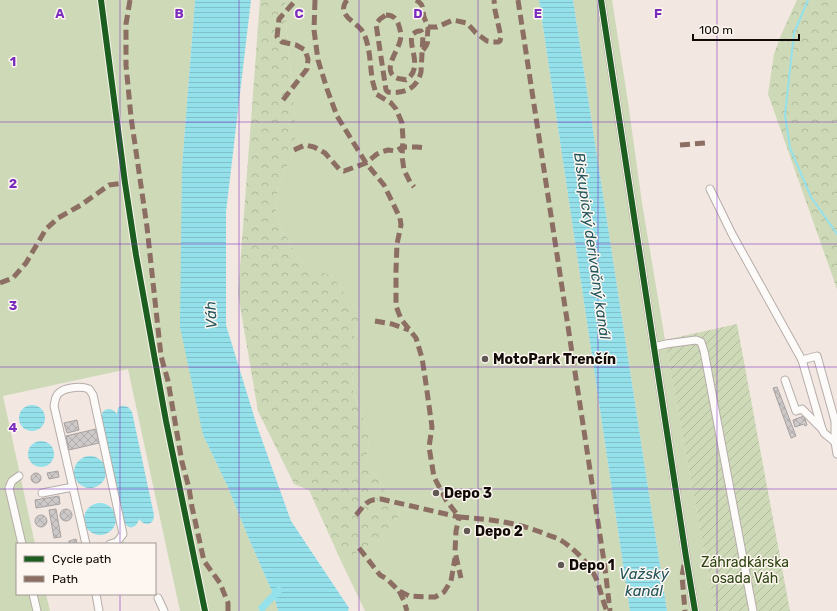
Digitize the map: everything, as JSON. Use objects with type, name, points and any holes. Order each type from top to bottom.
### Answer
[{"type":"lane","points":[[601,0],[695,611]]},
{"type":"lane","points":[[710,189],[732,234],[802,360],[822,429]]},
{"type":"lane","points":[[654,347],[696,340],[701,342],[704,351],[753,611]]},
{"type":"lane","points":[[802,360],[817,356],[835,421],[835,442],[837,454]]},
{"type":"lane","points":[[785,380],[796,412],[802,409],[822,429],[824,433],[835,442]]},
{"type":"lane","points":[[86,543],[54,406],[59,392],[72,388],[83,387],[89,388],[93,395],[123,534],[117,542],[114,543]]},
{"type":"lane","points":[[19,476],[12,481],[9,488],[22,543]]},
{"type":"lane","points":[[42,493],[73,487]]},
{"type":"lane","points":[[33,595],[36,611]]},
{"type":"lane","points":[[96,595],[99,611]]},
{"type":"lane","points":[[158,598],[164,611]]},
{"type":"green space","points":[[0,0],[195,0],[182,167],[203,435],[227,485],[274,596],[278,611],[180,611],[128,369],[3,396],[35,543],[16,543],[16,595],[46,595],[50,611],[0,611]]},
{"type":"green space","points":[[260,0],[286,0],[285,11],[295,119],[295,151],[278,184],[276,217],[299,260],[333,277],[360,315],[352,348],[353,391],[370,438],[366,459],[400,514],[378,541],[341,561],[309,490],[294,484],[258,411],[238,294]]},
{"type":"green space","points":[[286,0],[539,0],[630,611],[365,611],[341,561],[378,541],[400,514],[366,459],[370,438],[353,391],[352,348],[360,315],[333,277],[299,260],[276,217],[278,184],[295,151],[295,119],[285,11]]},
{"type":"green space","points":[[573,0],[612,0],[642,203],[665,340],[715,611],[667,611]]},
{"type":"green space","points":[[797,0],[837,0],[837,289],[768,94],[774,54]]},
{"type":"green space","name":"Záhradkárska osada Váh","points":[[737,324],[790,611],[715,611],[665,340]]},
{"type":"water","name":"Váh","points":[[195,0],[251,0],[226,212],[226,325],[257,426],[291,521],[349,608],[348,611],[278,611],[274,596],[227,485],[203,435],[180,327],[182,167]]},
{"type":"water","name":"Važský kanál","points":[[539,0],[573,0],[667,611],[630,611]]},
{"type":"water","points":[[32,405],[41,409],[45,418],[41,427],[32,431],[23,427],[19,418],[23,409]]},
{"type":"water","points":[[121,406],[127,407],[132,412],[154,515],[151,523],[146,524],[141,522],[139,519],[136,525],[132,527],[128,526],[124,521],[101,418],[103,412],[107,409],[115,411],[117,414],[118,408]]},
{"type":"water","points":[[41,441],[50,445],[54,454],[50,463],[41,467],[32,463],[28,454],[32,445]]},
{"type":"water","points":[[87,456],[93,456],[103,463],[106,472],[105,478],[99,485],[93,488],[87,488],[77,481],[74,475],[74,469],[81,459]]},
{"type":"water","points":[[97,503],[103,503],[113,510],[116,519],[115,525],[109,532],[103,535],[97,535],[87,528],[84,522],[84,516],[91,506]]},
{"type":"building","points":[[777,387],[796,436],[791,438],[773,388]]},
{"type":"building","points":[[804,416],[807,425],[805,426],[804,424],[795,427],[793,420]]},
{"type":"building","points":[[77,420],[79,430],[67,433],[64,423]]},
{"type":"building","points":[[96,429],[99,443],[69,450],[66,436]]},
{"type":"building","points":[[58,471],[59,477],[49,479],[47,473]]},
{"type":"building","points":[[34,473],[38,473],[40,474],[40,482],[34,483],[31,480],[31,476]]},
{"type":"building","points":[[59,496],[60,504],[36,508],[35,500]]},
{"type":"building","points":[[56,509],[61,537],[54,538],[49,510]]},
{"type":"building","points":[[64,509],[68,509],[72,515],[68,521],[64,521],[60,517],[60,513]]},
{"type":"building","points":[[39,515],[43,515],[47,521],[43,527],[39,527],[35,523],[35,519]]},
{"type":"building","points":[[76,539],[77,543],[69,543],[69,541]]},
{"type":"waterway","points":[[808,0],[794,33],[785,115],[790,148],[811,197],[837,234]]},
{"type":"waterway","points":[[262,608],[279,590]]},
{"type":"marked path","points":[[130,0],[126,24],[126,65],[131,117],[147,227],[161,356],[168,381],[182,462],[204,561],[220,583],[228,603],[228,611]]},
{"type":"marked path","points":[[283,100],[307,69],[308,59],[305,50],[296,45],[282,42],[277,37],[279,19],[296,0]]},
{"type":"marked path","points":[[315,0],[314,30],[318,60],[337,116],[366,163],[384,185],[400,218],[401,225],[397,244],[396,306],[401,319],[416,338],[422,358],[432,427],[429,447],[434,477],[446,500],[459,517],[493,520],[527,527],[560,540],[566,544],[592,571],[597,580],[607,611]]},
{"type":"marked path","points":[[347,0],[344,5],[345,14],[360,28],[367,43],[376,94],[391,103],[396,109],[402,123],[402,156],[404,170],[414,187]]},
{"type":"marked path","points":[[416,0],[423,7],[424,17],[428,27],[437,27],[453,20],[467,23],[476,33],[487,41],[498,42],[500,41],[501,37],[494,0]]},
{"type":"marked path","points":[[518,0],[605,568],[610,611]]},
{"type":"marked path","points":[[386,15],[392,16],[396,19],[401,36],[399,45],[390,66],[392,75],[397,78],[406,80],[411,75],[415,63],[411,38],[413,34],[418,31],[421,31],[423,35],[421,72],[419,78],[413,86],[404,91],[388,92],[386,90],[376,24],[386,15]]},
{"type":"marked path","points":[[423,50],[428,42],[428,29]]},
{"type":"marked path","points":[[680,145],[706,143]]},
{"type":"marked path","points":[[294,150],[305,145],[314,147],[325,153],[339,169],[344,171],[366,163],[377,154],[388,150],[396,151],[403,147],[426,148]]},
{"type":"marked path","points":[[0,283],[13,278],[26,263],[46,229],[58,218],[81,205],[109,185],[125,183]]},
{"type":"marked path","points":[[375,321],[392,324],[409,330]]},
{"type":"marked path","points":[[356,515],[369,501],[381,499],[459,517],[456,531],[455,552],[461,578]]},
{"type":"marked path","points":[[359,548],[380,575],[387,579],[399,591],[409,596],[435,597],[444,592],[451,581],[455,558]]},
{"type":"marked path","points":[[684,565],[682,576],[685,611]]},
{"type":"marked path","points":[[399,591],[407,611]]},
{"type":"cycle path","points":[[101,0],[136,255],[166,421],[205,611]]},
{"type":"cycle path","points":[[601,0],[695,611]]},
{"type":"place","name":"MotoPark Trenčín","points":[[485,359]]},
{"type":"place","name":"Depo 3","points":[[436,493]]},
{"type":"place","name":"Depo 2","points":[[467,531]]},
{"type":"place","name":"Depo 1","points":[[561,565]]},
{"type":"water label","name":"Biskupický derivačný kanál","points":[[592,246]]}]
